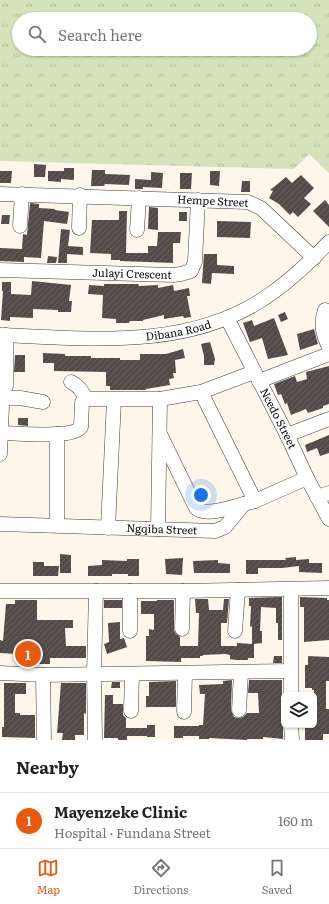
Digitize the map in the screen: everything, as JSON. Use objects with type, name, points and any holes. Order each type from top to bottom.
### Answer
[{"type":"street","name":"Hempe Street","points":[[0,194],[80,195],[244,202],[258,206],[314,258]]},
{"type":"street","points":[[20,226],[22,194]]},
{"type":"street","points":[[79,228],[80,195]]},
{"type":"street","points":[[137,230],[139,198]]},
{"type":"street","name":"Julayi Crescent","points":[[0,270],[173,274],[188,273],[191,271],[195,262],[198,200]]},
{"type":"street","name":"Dibana Road","points":[[3,335],[135,338],[183,332],[227,318],[260,301],[314,258],[329,242]]},
{"type":"street","points":[[325,310],[322,319],[322,333],[329,348]]},
{"type":"street","name":"Ncedo Street","points":[[227,318],[287,435],[307,478],[323,495],[329,519]]},
{"type":"street","points":[[0,454],[2,405],[0,398],[6,386],[3,335]]},
{"type":"street","points":[[85,399],[160,399],[201,392],[256,377],[329,354]]},
{"type":"street","points":[[1,433],[68,434],[79,431],[81,428],[82,402],[85,399],[84,394],[80,389],[71,382]]},
{"type":"street","points":[[160,434],[196,508],[200,512],[207,513],[250,503],[201,392]]},
{"type":"street","points":[[0,398],[20,398],[43,402]]},
{"type":"street","points":[[158,529],[160,399]]},
{"type":"street","points":[[108,528],[114,400]]},
{"type":"street","points":[[287,435],[329,419]]},
{"type":"street","points":[[57,434],[57,525]]},
{"type":"street","name":"Ngqiba Street","points":[[0,524],[215,531],[225,528],[250,503],[307,478]]},
{"type":"street","points":[[0,591],[184,591],[291,590],[329,588]]},
{"type":"street","points":[[235,631],[238,590]]},
{"type":"street","points":[[291,590],[291,692]]},
{"type":"street","points":[[95,740],[94,674],[96,591]]},
{"type":"street","points":[[130,591],[130,632]]},
{"type":"street","points":[[182,629],[184,591]]},
{"type":"street","points":[[0,674],[241,673],[290,671]]},
{"type":"street","points":[[184,712],[185,673]]},
{"type":"street","points":[[239,710],[241,673]]},
{"type":"street","points":[[131,711],[132,674]]},
{"type":"street","points":[[43,675],[44,740]]},
{"type":"street","points":[[291,728],[292,740]]},
{"type":"green space","points":[[0,0],[329,0],[329,173],[309,154],[294,169],[0,161]]},
{"type":"building","points":[[34,164],[46,165],[45,177],[34,177]]},
{"type":"building","points":[[64,168],[74,168],[74,180],[61,179],[61,182],[48,181],[48,171],[64,171]]},
{"type":"building","points":[[92,170],[105,170],[105,174],[130,175],[129,185],[105,184],[104,186],[91,186]]},
{"type":"building","points":[[0,171],[12,171],[11,183],[0,183]]},
{"type":"building","points":[[210,171],[220,171],[219,186],[210,185]]},
{"type":"building","points":[[151,172],[163,173],[162,188],[143,187],[143,189],[135,189],[135,179],[151,180]]},
{"type":"building","points":[[180,173],[192,173],[191,189],[180,189]]},
{"type":"building","points":[[301,175],[314,188],[304,198],[311,204],[298,217],[293,212],[290,215],[279,204],[269,198],[273,191],[270,190],[286,177],[292,183]]},
{"type":"building","points":[[242,181],[250,181],[250,192],[241,192]]},
{"type":"building","points":[[325,200],[329,205],[329,227],[313,211]]},
{"type":"building","points":[[30,203],[39,204],[39,208],[69,212],[67,224],[44,221],[41,258],[24,257],[24,262],[0,261],[0,248],[22,249],[23,234],[27,235]]},
{"type":"building","points":[[149,207],[158,208],[158,230],[148,229]]},
{"type":"building","points":[[119,211],[127,211],[126,253],[148,253],[148,246],[157,246],[158,232],[181,232],[180,243],[173,243],[173,263],[111,260],[111,254],[90,253],[92,220],[119,220]]},
{"type":"building","points":[[179,212],[187,212],[187,221],[179,221]]},
{"type":"building","points":[[2,215],[10,215],[9,224],[1,224]]},
{"type":"building","points":[[217,221],[251,222],[250,238],[217,237]]},
{"type":"building","points":[[61,229],[70,230],[68,246],[83,247],[83,255],[67,254],[67,263],[58,263]]},
{"type":"building","points":[[204,254],[217,254],[217,265],[234,266],[234,274],[212,273],[211,284],[202,283]]},
{"type":"building","points":[[48,256],[57,257],[56,263],[47,263]]},
{"type":"building","points":[[32,281],[71,285],[69,301],[72,301],[71,312],[33,309],[33,318],[10,317],[10,321],[1,320],[3,291],[2,282],[11,282],[11,294],[31,295]]},
{"type":"building","points":[[104,284],[138,284],[139,286],[158,285],[158,288],[173,285],[174,291],[189,288],[190,296],[187,296],[191,317],[184,318],[183,316],[164,319],[164,315],[143,321],[130,321],[129,323],[116,323],[116,319],[102,318],[103,295],[88,294],[89,285],[104,286]]},
{"type":"building","points":[[285,312],[288,319],[281,322],[278,315]]},
{"type":"building","points":[[274,318],[288,355],[268,359],[262,338],[250,342],[243,323],[252,320],[254,326]]},
{"type":"building","points":[[314,329],[318,344],[300,350],[297,334]]},
{"type":"building","points":[[210,342],[215,359],[214,365],[204,365],[204,356],[201,344]]},
{"type":"building","points":[[183,349],[185,358],[175,360],[176,373],[173,373],[174,378],[169,379],[170,385],[146,390],[110,390],[110,386],[106,386],[106,372],[54,371],[54,363],[43,363],[43,353],[65,354],[65,356],[91,356],[91,358],[140,360],[140,354],[166,354]]},
{"type":"building","points":[[15,355],[25,355],[25,372],[14,372]]},
{"type":"building","points":[[329,366],[329,404],[323,406],[323,408],[308,413],[306,409],[291,415],[287,403],[285,404],[281,394],[278,395],[274,384],[295,376],[297,382],[307,379],[306,372]]},
{"type":"building","points":[[18,418],[28,418],[28,426],[18,425]]},
{"type":"building","points":[[329,435],[329,453],[320,456],[317,448],[307,452],[305,445]]},
{"type":"building","points":[[60,554],[71,555],[71,573],[60,573]]},
{"type":"building","points":[[296,557],[296,560],[309,559],[309,563],[322,563],[322,573],[299,572],[299,566],[258,568],[258,574],[246,574],[246,560],[286,560],[285,558]]},
{"type":"building","points":[[183,558],[182,575],[166,574],[165,559]]},
{"type":"building","points":[[127,559],[139,559],[139,576],[112,574],[112,576],[88,576],[88,566],[102,565],[102,560],[127,561]]},
{"type":"building","points":[[218,560],[218,563],[230,564],[230,573],[194,573],[193,561]]},
{"type":"building","points":[[33,562],[44,562],[44,566],[59,566],[58,576],[33,576]]},
{"type":"building","points":[[282,597],[282,640],[278,640],[276,608],[261,607],[260,631],[262,631],[262,643],[254,644],[254,658],[248,658],[248,660],[236,660],[230,659],[230,655],[225,654],[203,655],[200,656],[200,658],[181,658],[181,662],[146,661],[146,636],[149,636],[149,629],[154,630],[154,614],[141,614],[141,601],[174,600],[174,629],[175,633],[180,637],[180,646],[198,646],[199,613],[196,613],[195,599],[208,599],[209,610],[223,610],[224,599],[229,599],[227,623],[221,623],[221,646],[237,646],[237,643],[252,644],[252,626],[250,627],[251,606],[249,606],[249,598]]},
{"type":"building","points":[[300,597],[327,598],[327,600],[329,600],[329,640],[304,642],[304,607],[300,607]]},
{"type":"building","points":[[15,600],[37,600],[37,620],[73,620],[73,628],[65,628],[66,646],[86,646],[86,658],[50,658],[50,664],[18,664],[19,654],[0,653],[0,640],[3,641],[6,604],[15,604]]},
{"type":"building","points":[[104,600],[122,600],[122,608],[104,608]]},
{"type":"building","points":[[120,622],[120,639],[124,638],[127,647],[107,654],[104,644],[109,642],[108,623]]},
{"type":"building","points":[[274,656],[282,656],[282,663],[273,663]]},
{"type":"building","points":[[308,656],[329,657],[329,681],[326,681],[326,709],[329,709],[329,734],[323,734],[323,740],[305,740],[305,728],[317,728],[317,692],[314,692],[312,688],[305,688],[305,665],[308,665]]},
{"type":"building","points":[[232,680],[231,710],[234,717],[239,718],[243,717],[247,713],[259,713],[258,693],[248,693],[249,680],[282,680],[281,728],[283,728],[283,739],[263,737],[263,739],[247,740],[209,738],[199,739],[199,736],[183,736],[183,738],[174,738],[174,726],[203,725],[205,694],[200,694],[199,685],[223,684],[223,681]]},
{"type":"building","points":[[176,681],[176,707],[146,707],[146,696],[149,696],[149,682]]},
{"type":"building","points":[[112,682],[120,682],[120,688],[111,688]]},
{"type":"building","points":[[4,683],[26,683],[26,694],[15,694],[15,713],[20,713],[20,715],[35,715],[35,738],[2,737],[2,727],[4,727]]},
{"type":"building","points":[[61,683],[86,683],[84,735],[75,735],[75,740],[62,740],[63,733],[57,733]]},
{"type":"building","points":[[105,695],[113,695],[113,704],[123,704],[123,715],[126,718],[126,728],[147,728],[147,725],[155,725],[155,737],[127,736],[127,740],[118,740],[118,738],[104,738]]},
{"type":"place","name":"Mayenzeke Clinic","points":[[28,654]]}]
